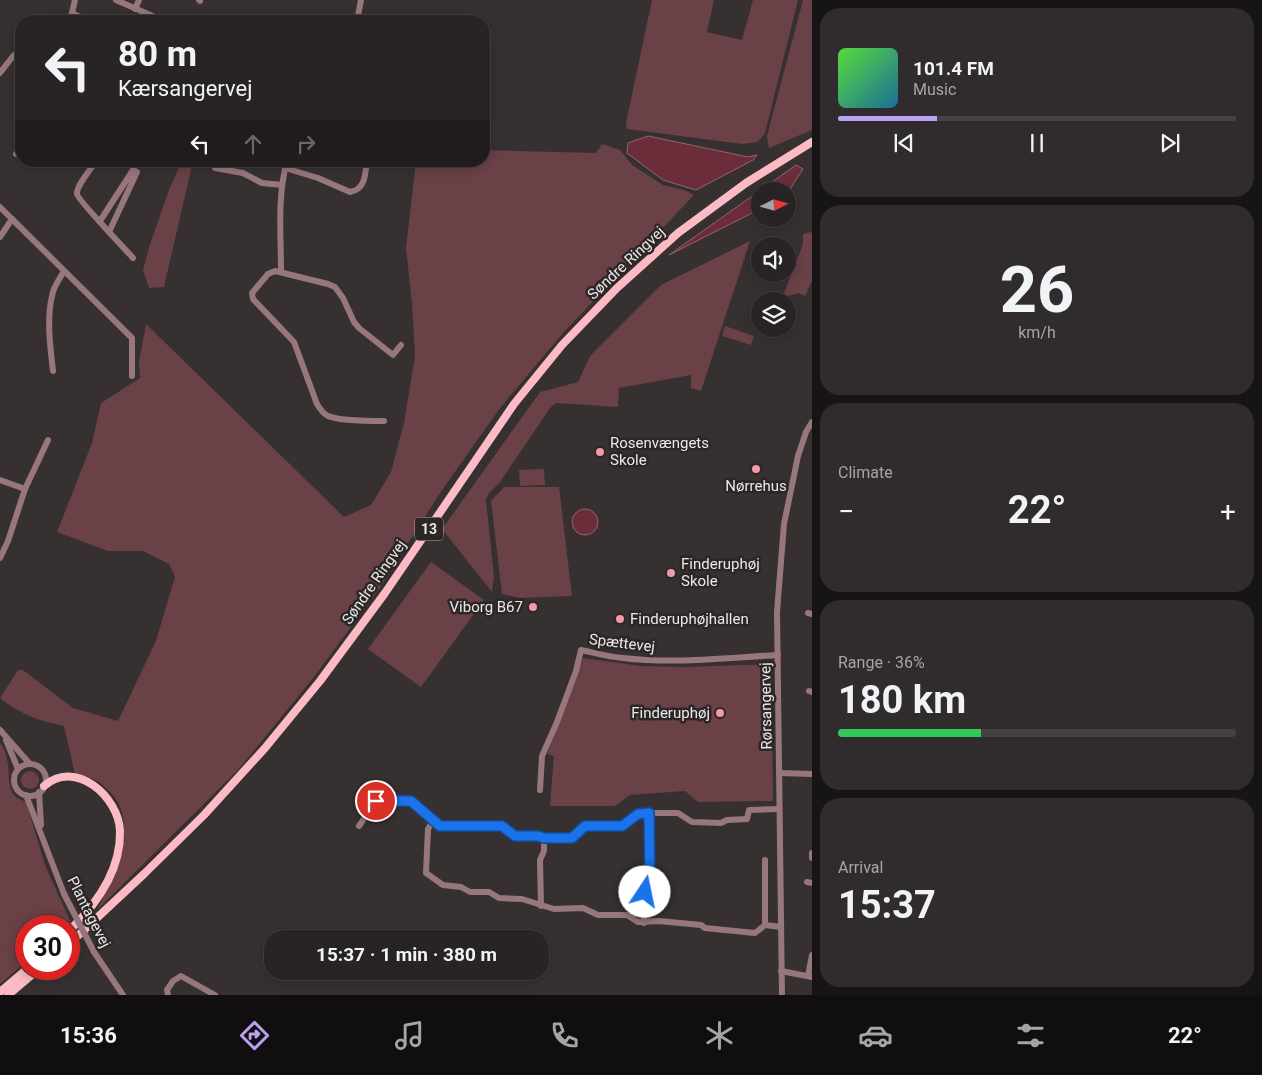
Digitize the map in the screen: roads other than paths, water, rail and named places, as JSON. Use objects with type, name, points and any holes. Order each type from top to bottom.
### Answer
[{"type":"main road","name":"Søndre Ringvej","points":[[80,934],[204,815],[265,748],[320,681],[385,593],[514,404],[562,345],[617,288],[678,233],[746,183],[812,142]]},
{"type":"main road","points":[[42,789],[50,781],[64,778],[85,781],[99,789],[110,801],[119,823],[118,852],[106,884],[96,903],[80,920]]},
{"type":"main road","points":[[0,992],[15,979]]},
{"type":"main road","points":[[8,995],[26,980]]},
{"type":"street","points":[[75,0],[72,13],[76,15]]},
{"type":"street","points":[[116,0],[148,15]]},
{"type":"street","points":[[135,10],[138,0]]},
{"type":"street","points":[[359,15],[361,0]]},
{"type":"street","points":[[0,73],[15,54]]},
{"type":"street","points":[[92,167],[77,188],[78,200],[100,221],[133,258]]},
{"type":"street","points":[[280,271],[282,185],[286,167]]},
{"type":"street","points":[[291,167],[350,192],[360,189],[363,184],[366,167]]},
{"type":"street","points":[[215,168],[243,174],[262,183],[282,185]]},
{"type":"street","points":[[100,221],[133,170],[137,172],[109,232]]},
{"type":"street","points":[[0,207],[132,338],[132,376]]},
{"type":"street","points":[[0,237],[12,219]]},
{"type":"street","points":[[53,370],[49,340],[50,306],[53,290],[64,271]]},
{"type":"street","points":[[384,421],[338,419],[327,416],[317,404],[294,342],[253,299],[252,293],[268,274],[275,271],[328,284],[335,287],[344,298],[348,313],[359,328],[393,355],[401,345]]},
{"type":"street","name":"Rørsangervej","points":[[782,995],[777,612],[784,524],[798,456],[812,422]]},
{"type":"street","points":[[0,558],[8,541],[25,489],[48,440]]},
{"type":"street","points":[[0,480],[25,489]]},
{"type":"street","name":"Spættevej","points":[[540,790],[542,756],[557,722],[576,670],[581,650],[622,658],[650,660],[778,656]]},
{"type":"street","points":[[0,730],[30,764]]},
{"type":"street","points":[[5,737],[18,769]]},
{"type":"street","points":[[30,764],[42,770],[45,776],[42,789],[33,795],[26,795],[19,791],[15,784],[15,776],[18,769],[30,764]]},
{"type":"street","points":[[779,774],[812,774]]},
{"type":"street","name":"Plantagevej","points":[[42,789],[43,836]]},
{"type":"street","name":"Plantagevej","points":[[26,795],[64,894],[94,952],[123,995]]},
{"type":"street","points":[[358,826],[376,801],[411,801],[440,826],[502,826],[515,836],[538,836],[544,838],[572,838],[585,826],[622,826],[638,814],[678,813],[692,822],[721,822],[747,819],[749,810],[779,809]]},
{"type":"street","points":[[644,923],[645,892],[650,887],[649,813]]},
{"type":"street","points":[[434,820],[428,829],[426,873],[443,885],[461,887],[470,892],[489,892],[499,898],[522,899],[554,909],[583,908],[598,915],[627,915],[638,922],[644,923],[659,922],[701,925],[705,928],[755,933],[765,924],[765,860]]},
{"type":"street","points":[[541,906],[540,860],[544,851],[544,838]]},
{"type":"street","points":[[765,924],[770,927],[781,927]]},
{"type":"street","points":[[781,971],[810,977],[812,955]]},
{"type":"street","points":[[168,995],[167,990],[173,981],[180,976],[210,994]]},
{"type":"place","name":"Rosenvængets Skole","points":[[600,452]]},
{"type":"place","name":"Nørrehus","points":[[756,469]]},
{"type":"place","name":"Finderuphøj Skole","points":[[671,573]]},
{"type":"place","name":"Viborg B67","points":[[533,607]]},
{"type":"place","name":"Finderuphøjhallen","points":[[620,619]]},
{"type":"place","name":"Finderuphøj","points":[[720,713]]}]
